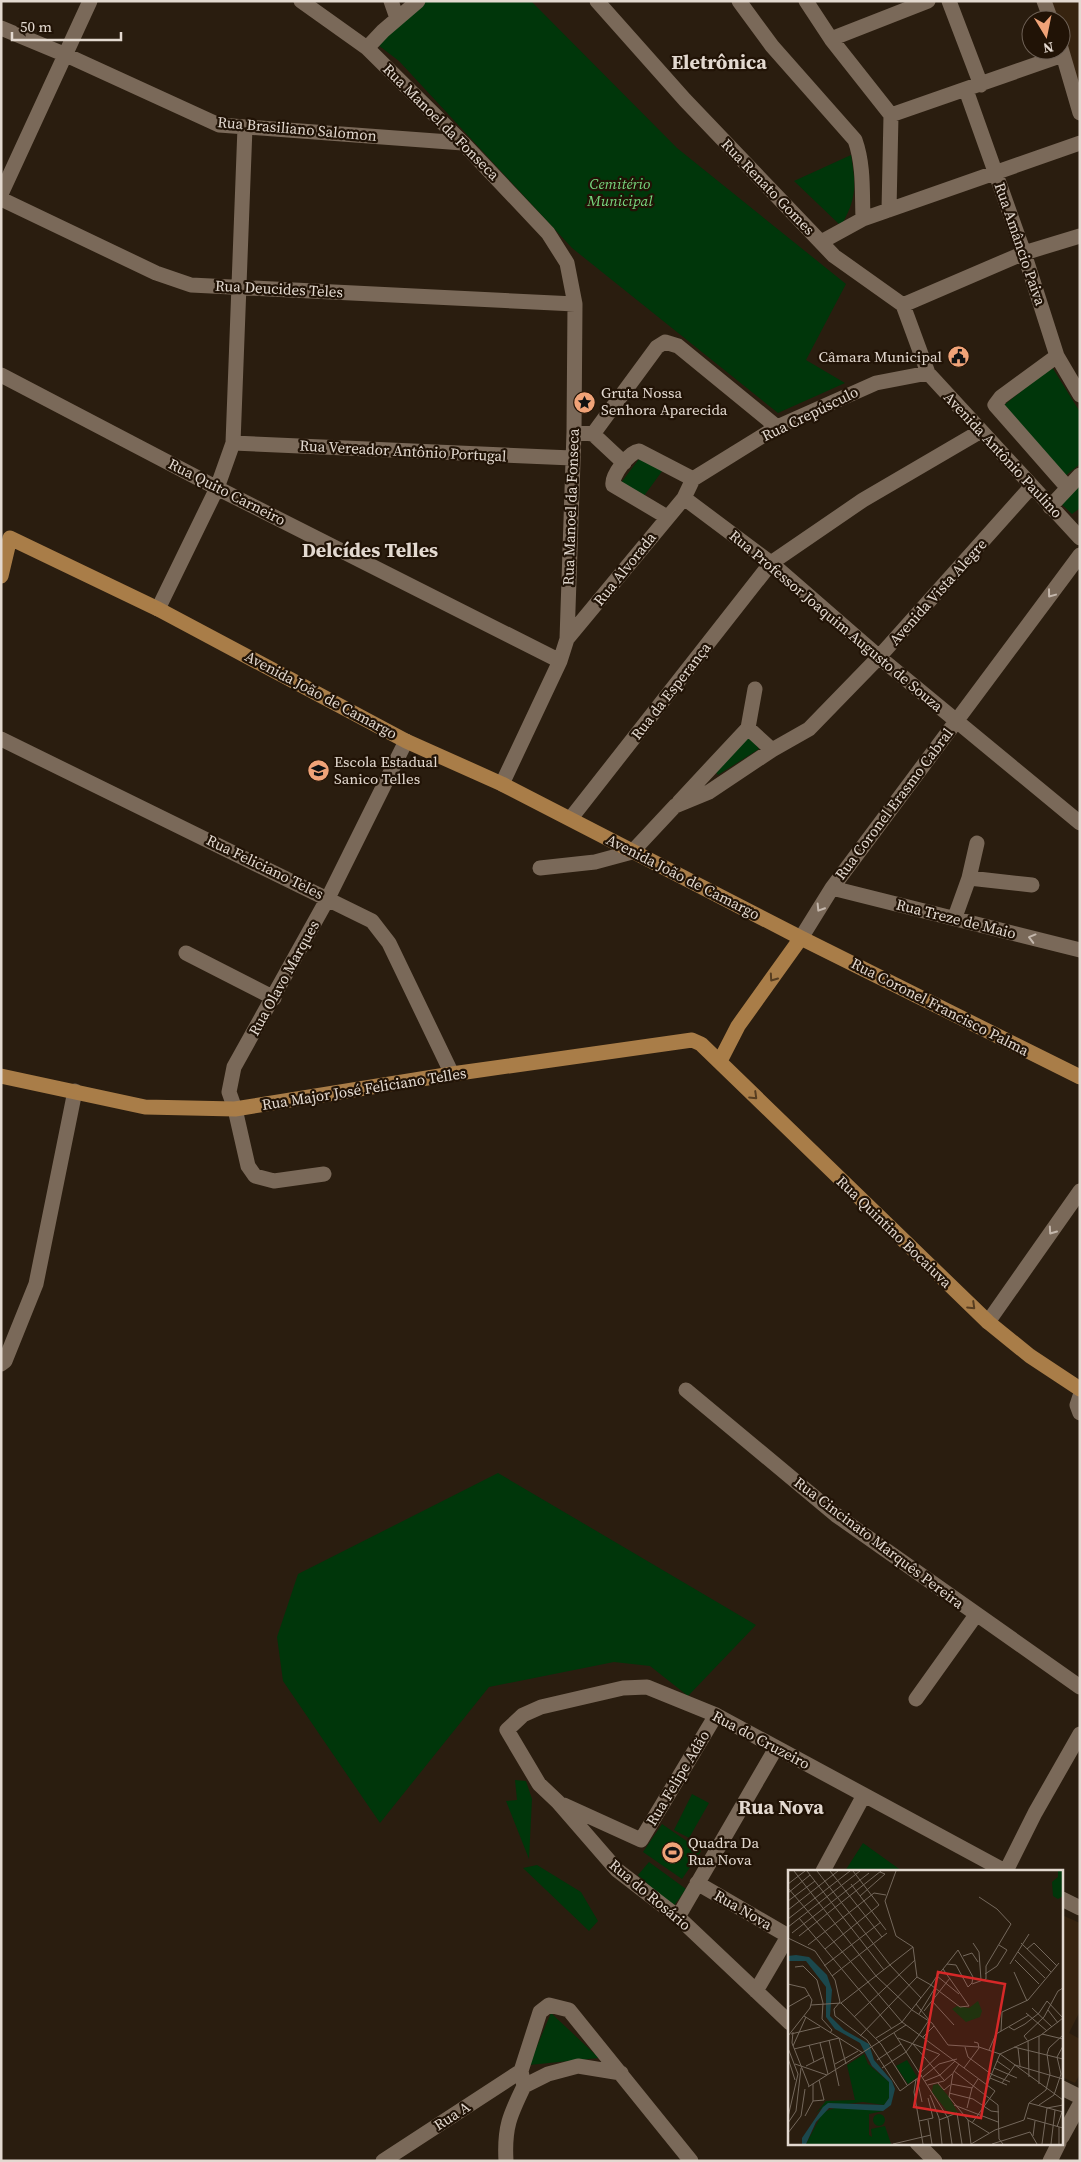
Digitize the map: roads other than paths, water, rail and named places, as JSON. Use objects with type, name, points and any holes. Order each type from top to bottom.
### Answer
[{"type":"main road","name":"Avenida João de Camargo","points":[[6,536],[158,609],[406,741],[502,784],[571,818],[632,852],[801,938]]},
{"type":"main road","points":[[1,576],[6,536]]},
{"type":"main road","name":"Rua Coronel Erasmo Cabral","points":[[720,1062],[738,1026],[801,938]]},
{"type":"main road","name":"Rua Coronel Francisco Palma","points":[[801,938],[1080,1077]]},
{"type":"main road","name":"Rua Major José Feliciano Telles","points":[[1,1076],[146,1106],[235,1109],[452,1074],[683,1040],[701,1044],[720,1062]]},
{"type":"main road","name":"Rua Quintino Bocaiuva","points":[[720,1062],[988,1322],[1030,1356],[1080,1389]]},
{"type":"street","points":[[1,194],[90,1]]},
{"type":"street","name":"Rua Manoel da Fonseca","points":[[301,1],[367,48],[463,143],[548,232],[560,250],[571,275],[575,304],[574,432],[567,639],[560,661],[502,784]]},
{"type":"street","points":[[391,1],[397,18]]},
{"type":"street","points":[[367,48],[397,18],[418,1]]},
{"type":"street","name":"Rua Renato Gomes","points":[[597,1],[685,100],[834,256],[903,305]]},
{"type":"street","points":[[738,1],[772,46],[854,140],[860,154],[862,168],[863,220]]},
{"type":"street","points":[[806,1],[831,39],[891,115],[889,210]]},
{"type":"street","points":[[831,39],[928,1]]},
{"type":"street","points":[[949,1],[980,85]]},
{"type":"street","name":"Rua Brasiliano Salomon","points":[[1,28],[66,55],[219,125],[463,143]]},
{"type":"street","points":[[891,115],[980,85],[1040,60]]},
{"type":"street","points":[[1065,60],[1080,113]]},
{"type":"street","name":"Rua Amâncio Paiva","points":[[966,90],[1024,252],[1057,356],[1080,396]]},
{"type":"street","points":[[158,609],[218,488],[233,443],[245,127]]},
{"type":"street","points":[[821,242],[863,220],[889,210],[1080,143]]},
{"type":"street","name":"Rua Deucides Teles","points":[[1,198],[156,273],[190,285],[575,304]]},
{"type":"street","points":[[928,373],[903,305],[1024,252],[1080,236]]},
{"type":"street","points":[[593,434],[657,347],[665,342],[678,346],[777,427]]},
{"type":"street","points":[[1057,356],[1001,397],[995,405],[1067,487]]},
{"type":"street","name":"Rua Crepúsculo","points":[[693,479],[777,427],[876,382],[928,373]]},
{"type":"street","name":"Avenida Antônio Paulino","points":[[928,373],[1080,538]]},
{"type":"street","name":"Rua Quito Carneiro","points":[[1,375],[218,488],[560,661]]},
{"type":"street","name":"Rua da Esperança","points":[[571,818],[771,564],[863,500],[981,431]]},
{"type":"street","points":[[574,432],[593,434],[624,463]]},
{"type":"street","name":"Rua Vereador Antônio Portugal","points":[[233,443],[572,458]]},
{"type":"street","points":[[667,518],[616,489],[613,485],[613,480],[631,453],[639,451],[693,479],[684,498]]},
{"type":"street","points":[[1050,507],[1080,475]]},
{"type":"street","name":"Avenida Vista Alegre","points":[[675,806],[709,792],[772,750],[809,729],[879,658],[1031,487]]},
{"type":"street","name":"Rua Professor Joaquim Augusto de Souza","points":[[684,498],[771,564],[879,658],[1080,823]]},
{"type":"street","name":"Rua Alvorada","points":[[567,639],[684,498]]},
{"type":"street","name":"Rua Coronel Erasmo Cabral","points":[[801,938],[832,888],[1080,554]]},
{"type":"street","points":[[755,689],[748,728],[772,750]]},
{"type":"street","name":"Avenida Vista Alegre","points":[[632,852],[748,728]]},
{"type":"street","name":"Rua Feliciano Teles","points":[[1,739],[372,921],[389,943],[452,1074]]},
{"type":"street","name":"Rua Olavo Marques","points":[[324,1174],[274,1181],[255,1176],[248,1166],[235,1109],[229,1092],[234,1067],[328,898],[406,741]]},
{"type":"street","points":[[955,917],[969,878],[977,843]]},
{"type":"street","points":[[540,868],[594,862],[632,852]]},
{"type":"street","points":[[969,878],[1032,885]]},
{"type":"street","name":"Rua Treze de Maio","points":[[832,888],[955,917],[1080,950]]},
{"type":"street","points":[[186,953],[274,998]]},
{"type":"street","points":[[1,1364],[5,1361],[36,1284],[75,1092]]},
{"type":"street","points":[[988,1322],[1080,1191]]},
{"type":"street","name":"Rua Cincinato Marquês Pereira","points":[[686,1390],[836,1515],[1080,1687]]},
{"type":"street","points":[[1080,1396],[1077,1405],[1080,1413]]},
{"type":"street","points":[[916,1699],[976,1615]]},
{"type":"street","name":"Rua do Cruzeiro","points":[[507,1730],[523,1715],[541,1707],[623,1688],[647,1687],[716,1715],[1004,1870]]},
{"type":"street","name":"Rua Felipe Adão","points":[[558,1802],[641,1840],[716,1715]]},
{"type":"street","name":"Rua do Rosário","points":[[507,1730],[539,1784],[558,1802],[617,1870],[678,1917],[788,2021]]},
{"type":"street","points":[[1006,1870],[1034,1813],[1080,1734]]},
{"type":"street","points":[[678,1917],[776,1748]]},
{"type":"street","points":[[824,1870],[864,1795]]},
{"type":"street","name":"Rua Nova","points":[[697,1883],[788,1934]]},
{"type":"street","points":[[756,1991],[788,1937]]},
{"type":"street","points":[[506,2161],[504,2142],[508,2120],[523,2079],[540,2012],[549,2005],[570,2010],[691,2161]]},
{"type":"street","name":"Rua A","points":[[383,2161],[523,2079],[578,2066],[621,2073]]},
{"type":"street","points":[[1064,2089],[1080,2097]]},
{"type":"street","points":[[1064,2133],[1080,2104]]},
{"type":"street","points":[[918,2144],[935,2161]]},
{"type":"street","points":[[1050,2161],[1058,2144]]},
{"type":"place","name":"Câmara Municipal","points":[[958,357]]},
{"type":"place","name":"Gruta Nossa Senhora Aparecida","points":[[585,402]]},
{"type":"place","name":"Escola Estadual Sanico Telles","points":[[318,771]]},
{"type":"place","name":"Quadra Da Rua Nova","points":[[672,1852]]},
{"type":"district","name":"Eletrônica","points":[[719,62]]},
{"type":"district","name":"Delcídes Telles","points":[[370,550]]},
{"type":"district","name":"Rua Nova","points":[[781,1807]]},
{"type":"park label","name":"Cemitério Municipal","points":[[620,192]]}]
